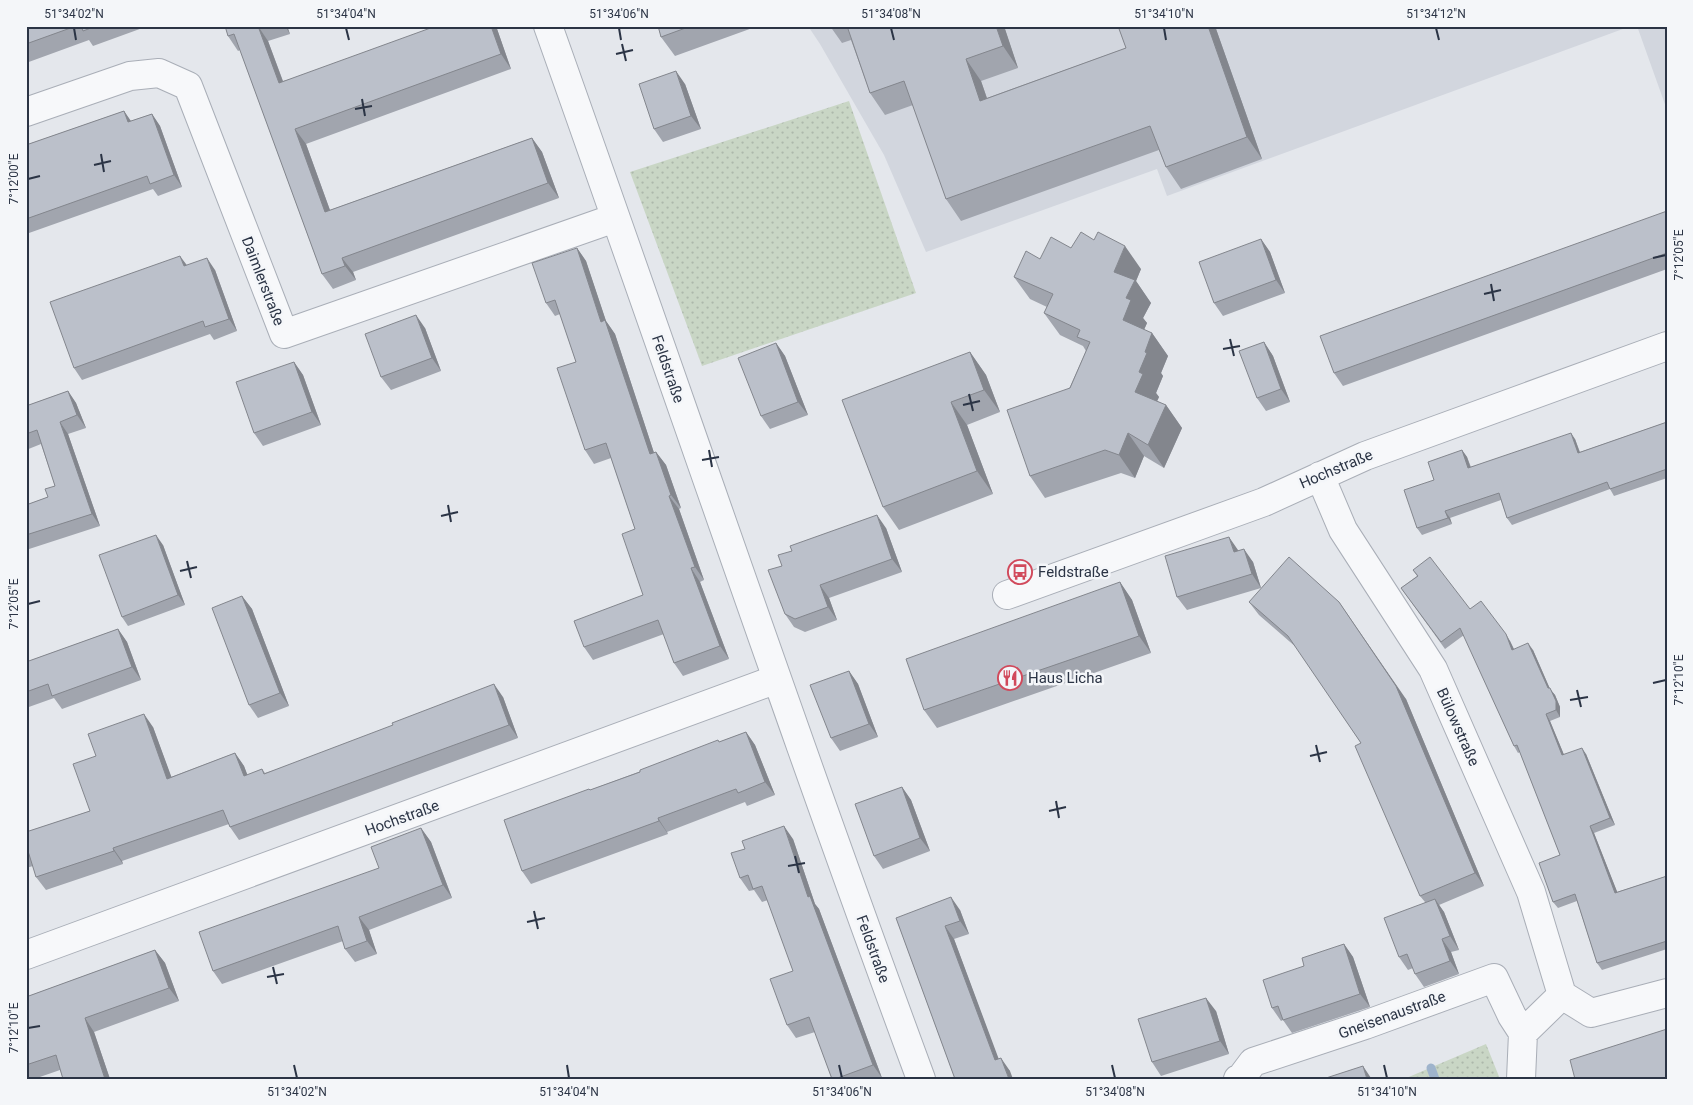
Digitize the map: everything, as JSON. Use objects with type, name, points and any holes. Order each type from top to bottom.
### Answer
[{"type":"street","name":"Feldstraße","points":[[548,26],[777,679],[921,1079]]},
{"type":"street","name":"Daimlerstraße","points":[[26,112],[130,76],[159,73],[188,86],[284,334],[615,218]]},
{"type":"street","name":"Hochstraße","points":[[1007,595],[1137,546],[1264,502],[1365,456],[1667,346]]},
{"type":"street","name":"Bülowstraße","points":[[1320,476],[1343,530],[1433,669],[1531,892],[1562,995]]},
{"type":"street","name":"Hochstraße","points":[[26,956],[777,679]]},
{"type":"street","name":"Gneisenaustraße","points":[[1238,1079],[1241,1078],[1253,1062],[1365,1025],[1494,978],[1512,1016],[1523,1032]]},
{"type":"street","points":[[1520,1079],[1523,1032],[1562,995],[1591,1013],[1667,992]]},
{"type":"shaded area","points":[[808,26],[1631,26],[1167,196],[1157,169],[926,252],[884,155]]},
{"type":"shaded area","points":[[1637,26],[1667,26],[1667,110]]},
{"type":"green space","points":[[849,101],[916,293],[702,366],[630,172]]},
{"type":"green space","points":[[1486,1044],[1500,1079],[1404,1079]]},
{"type":"building","points":[[26,26],[76,26],[26,44]]},
{"type":"building","points":[[81,26],[96,26],[83,31]]},
{"type":"building","points":[[225,26],[258,26],[279,83],[436,26],[491,26],[501,54],[295,129],[325,212],[532,138],[548,183],[342,258],[345,266],[322,274],[234,34],[228,36]]},
{"type":"building","points":[[658,26],[691,26],[661,37]]},
{"type":"building","points":[[847,26],[996,26],[1003,46],[966,59],[980,101],[1126,48],[1118,26],[1208,26],[1247,137],[1166,167],[1150,126],[946,199],[904,81],[870,93]]},
{"type":"building","points":[[676,71],[691,116],[654,129],[639,84]]},
{"type":"building","points":[[124,111],[128,122],[152,114],[174,175],[150,184],[147,176],[26,219],[26,145]]},
{"type":"building","points":[[1667,211],[1667,253],[1334,373],[1320,336]]},
{"type":"building","points":[[1081,232],[1094,240],[1098,232],[1125,246],[1114,272],[1135,280],[1126,298],[1131,300],[1123,320],[1152,333],[1145,352],[1147,353],[1139,372],[1143,374],[1135,392],[1166,405],[1148,445],[1128,433],[1119,455],[1105,450],[1030,476],[1007,410],[1070,388],[1090,342],[1077,337],[1080,330],[1044,313],[1053,294],[1014,277],[1026,251],[1040,259],[1051,237],[1071,248]]},
{"type":"building","points":[[1261,239],[1276,280],[1214,303],[1199,262]]},
{"type":"building","points":[[577,248],[601,322],[605,320],[650,454],[656,452],[671,495],[669,496],[695,567],[691,568],[720,646],[674,663],[658,620],[584,647],[574,621],[643,595],[622,534],[635,529],[606,443],[585,450],[557,368],[576,362],[555,300],[546,303],[532,263]]},
{"type":"building","points":[[180,256],[184,266],[207,258],[229,319],[205,327],[203,321],[74,368],[50,302]]},
{"type":"building","points":[[416,315],[432,358],[381,377],[365,334]]},
{"type":"building","points":[[1264,342],[1281,389],[1257,398],[1239,351]]},
{"type":"building","points":[[776,343],[798,402],[761,416],[738,358]]},
{"type":"building","points":[[970,352],[984,390],[951,402],[977,471],[883,507],[842,400]]},
{"type":"building","points":[[294,362],[312,412],[254,433],[236,382]]},
{"type":"building","points":[[68,391],[77,415],[60,422],[92,514],[26,535],[26,505],[48,497],[45,489],[55,486],[37,430],[26,434],[26,406]]},
{"type":"building","points":[[1667,422],[1667,469],[1610,489],[1607,482],[1507,518],[1499,493],[1445,511],[1448,518],[1417,528],[1404,490],[1434,480],[1428,462],[1462,450],[1468,468],[1571,433],[1578,453]]},
{"type":"building","points":[[877,515],[892,559],[820,585],[828,607],[795,619],[785,614],[768,570],[782,566],[778,555],[792,551],[790,546]]},
{"type":"building","points":[[156,535],[178,595],[122,617],[99,555]]},
{"type":"building","points":[[1229,537],[1234,552],[1244,549],[1252,574],[1177,597],[1165,556]]},
{"type":"building","points":[[1289,557],[1339,602],[1396,686],[1475,873],[1420,896],[1355,746],[1361,743],[1288,636],[1249,602]]},
{"type":"building","points":[[1430,557],[1470,609],[1481,601],[1506,634],[1512,650],[1528,643],[1548,688],[1550,688],[1556,701],[1556,710],[1546,714],[1562,755],[1582,748],[1610,818],[1590,826],[1615,893],[1667,876],[1667,941],[1597,963],[1575,894],[1553,902],[1539,863],[1560,855],[1517,745],[1514,746],[1460,628],[1441,642],[1401,588],[1418,576],[1413,570]]},
{"type":"building","points":[[1120,582],[1139,636],[924,710],[906,659]]},
{"type":"building","points":[[242,596],[280,693],[249,705],[212,608]]},
{"type":"building","points":[[118,629],[132,667],[52,696],[48,684],[26,692],[26,662]]},
{"type":"building","points":[[849,671],[869,724],[831,738],[810,685]]},
{"type":"building","points":[[494,684],[509,725],[230,827],[223,810],[113,848],[114,851],[36,877],[28,851],[26,852],[26,832],[90,811],[73,764],[96,756],[88,734],[144,714],[167,779],[235,753],[244,776],[262,769],[264,774]]},
{"type":"building","points":[[746,732],[765,782],[738,793],[736,789],[658,818],[659,821],[522,871],[504,820],[640,772],[640,770],[718,740],[719,742]]},
{"type":"building","points":[[902,787],[920,838],[874,856],[855,804]]},
{"type":"building","points":[[784,826],[808,897],[810,896],[873,1065],[835,1079],[832,1079],[809,1017],[787,1025],[770,979],[793,971],[762,886],[753,889],[748,875],[740,878],[731,853],[745,849],[742,841]]},
{"type":"building","points":[[421,828],[443,885],[359,917],[367,941],[345,949],[338,926],[213,971],[199,932],[379,868],[371,847]]},
{"type":"building","points":[[951,897],[960,921],[945,926],[995,1060],[1001,1058],[1009,1079],[955,1079],[896,918]]},
{"type":"building","points":[[1435,899],[1450,936],[1442,939],[1450,961],[1415,974],[1407,954],[1399,957],[1384,918]]},
{"type":"building","points":[[1344,944],[1360,994],[1283,1020],[1278,1006],[1272,1008],[1263,980],[1304,966],[1302,958]]},
{"type":"building","points":[[155,950],[169,988],[85,1018],[105,1079],[63,1079],[56,1055],[26,1065],[26,997]]},
{"type":"building","points":[[1206,998],[1220,1041],[1152,1062],[1138,1019]]},
{"type":"building","points":[[1667,1029],[1667,1079],[1575,1079],[1570,1060]]},
{"type":"building","points":[[1363,1066],[1367,1079],[1323,1079]]},
{"type":"waterway","points":[[1431,1068],[1435,1079]]},
{"type":"place","name":"Feldstraße","points":[[1020,572]]},
{"type":"place","name":"Haus Licha","points":[[1010,678]]}]
